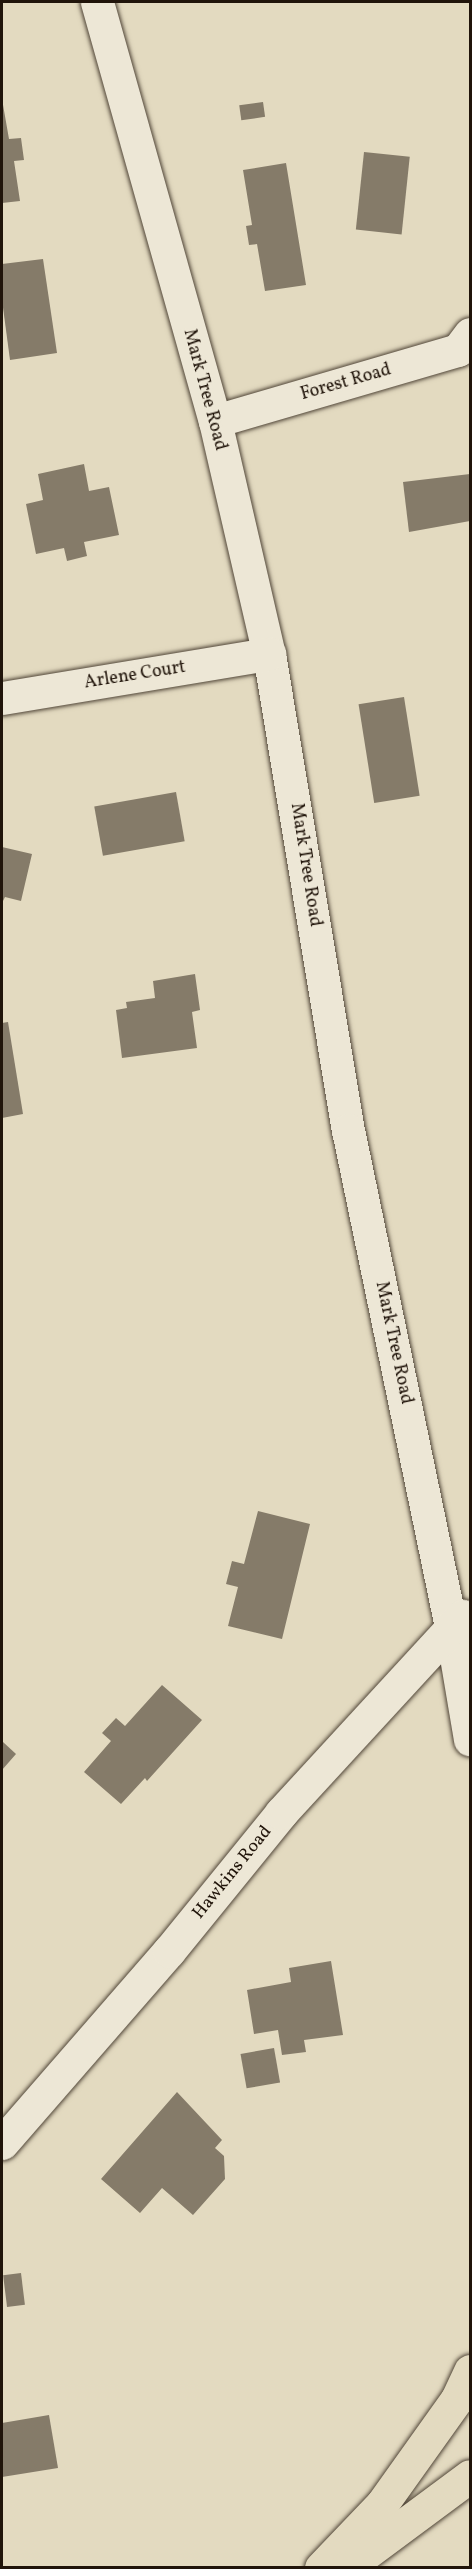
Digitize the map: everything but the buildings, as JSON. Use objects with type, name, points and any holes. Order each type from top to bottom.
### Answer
[{"type":"highway","points":[[321,2568],[382,2504],[457,2399],[471,2371]]},
{"type":"highway","points":[[346,2568],[471,2476]]},
{"type":"street","name":"Mark Tree Road","points":[[97,2],[215,421],[269,654],[348,1130],[461,1617],[471,1739]]},
{"type":"street","name":"Forest Road","points":[[215,421],[466,346]]},
{"type":"street","name":"Arlene Court","points":[[2,698],[269,654]]},
{"type":"street","name":"Hawkins Road","points":[[2,2143],[169,1951],[281,1813],[461,1617]]}]
